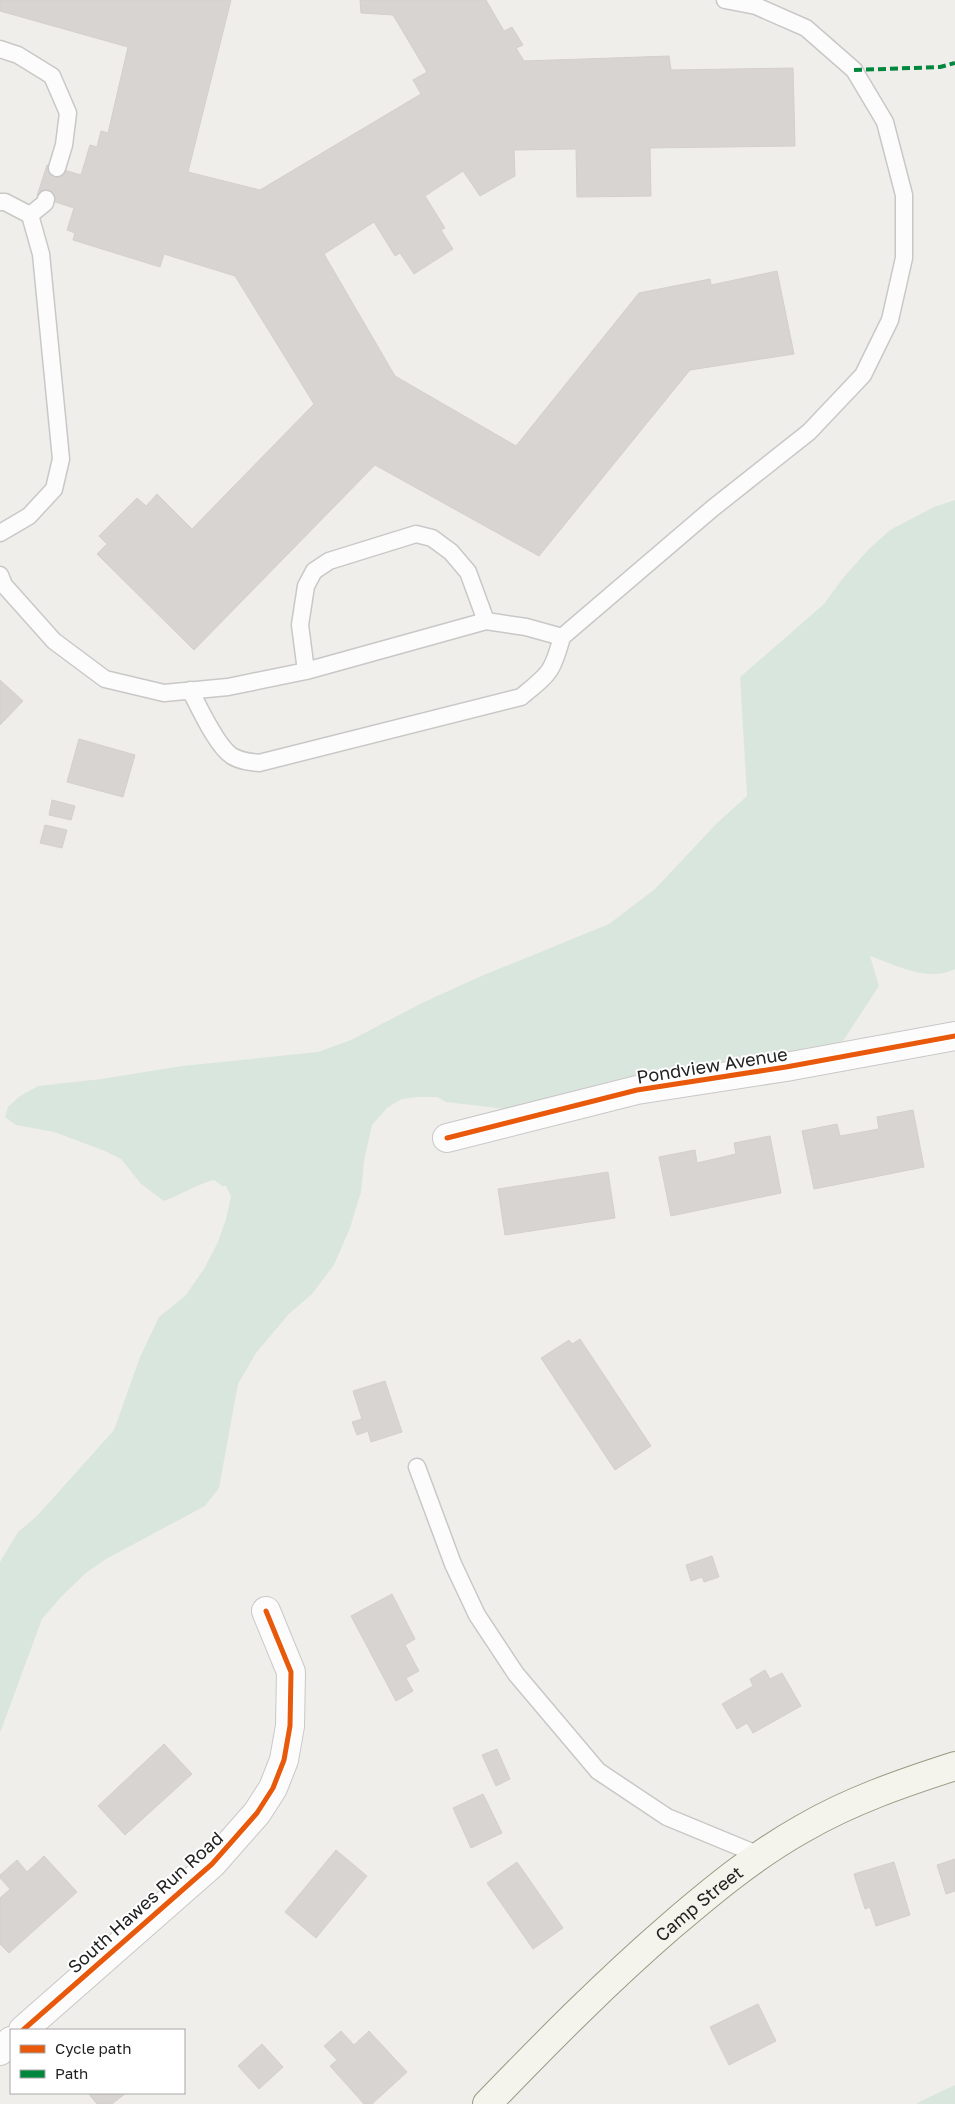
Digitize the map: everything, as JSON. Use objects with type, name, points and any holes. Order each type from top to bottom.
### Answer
[{"type":"main road","name":"Camp Street","points":[[487,2104],[570,2018],[632,1960],[717,1887],[759,1855],[834,1812],[897,1785],[955,1766]]},
{"type":"street","name":"Pondview Avenue","points":[[447,1138],[638,1090],[786,1067],[955,1036]]},
{"type":"street","name":"South Hawes Run Road","points":[[24,2029],[212,1864],[257,1813],[273,1788],[284,1760],[290,1726],[291,1672],[266,1611]]},
{"type":"street","points":[[0,2051],[10,2042]]},
{"type":"lane","points":[[190,690],[221,745],[232,756],[245,761],[259,763],[521,697],[548,675],[554,664],[562,637],[713,508],[809,432],[863,375],[890,320],[904,258],[904,195],[885,122],[854,70],[806,28],[756,6],[725,0]]},
{"type":"lane","points":[[0,49],[18,55],[52,76],[68,113],[64,144],[57,168]]},
{"type":"lane","points":[[30,215],[45,203],[46,199]]},
{"type":"lane","points":[[0,202],[5,202],[30,215],[42,254],[61,459],[54,489],[29,516],[0,534]]},
{"type":"lane","points":[[306,671],[300,625],[306,586],[314,571],[329,560],[416,534],[432,538],[451,552],[468,572],[486,621]]},
{"type":"lane","points":[[0,575],[4,585],[54,641],[105,679],[164,692],[228,687],[306,671],[486,621],[526,627],[562,637]]},
{"type":"lane","points":[[417,1467],[453,1564],[477,1614],[516,1674],[598,1771],[667,1817],[759,1855]]},
{"type":"shaded area","points":[[955,500],[955,969],[945,973],[924,973],[901,968],[870,956],[879,986],[843,1041],[781,1060],[747,1057],[659,1072],[629,1079],[539,1113],[446,1102],[437,1097],[402,1099],[387,1108],[372,1125],[364,1161],[361,1192],[350,1228],[334,1265],[312,1294],[289,1314],[256,1353],[238,1384],[219,1488],[205,1506],[106,1559],[86,1573],[62,1596],[42,1619],[0,1733],[0,1562],[18,1532],[37,1516],[114,1430],[140,1357],[159,1317],[185,1296],[204,1269],[218,1242],[231,1197],[226,1186],[222,1186],[214,1180],[164,1201],[141,1184],[121,1159],[54,1132],[16,1125],[5,1117],[8,1107],[20,1096],[38,1086],[101,1079],[182,1066],[318,1052],[351,1040],[424,1002],[479,977],[609,924],[655,889],[717,823],[747,796],[740,677],[824,604],[843,578],[868,550],[890,530],[934,507]]},
{"type":"shaded area","points":[[955,2085],[955,2104],[917,2104],[919,2102]]},
{"type":"building","points":[[0,0],[231,0],[188,172],[260,190],[421,94],[413,80],[427,72],[393,15],[361,13],[360,0],[486,0],[504,31],[512,27],[523,45],[516,48],[524,61],[669,56],[671,70],[793,68],[795,146],[650,148],[651,196],[577,197],[576,149],[514,150],[515,176],[480,196],[463,171],[425,196],[445,228],[441,230],[453,249],[414,274],[400,253],[395,256],[374,222],[324,254],[395,376],[516,446],[639,293],[710,279],[711,285],[777,271],[794,354],[690,370],[539,556],[375,465],[194,650],[97,554],[107,544],[99,536],[137,498],[146,506],[157,494],[192,529],[314,404],[235,276],[164,254],[160,267],[73,240],[75,233],[67,230],[74,208],[37,196],[47,165],[81,175],[90,145],[97,147],[101,131],[108,133],[128,47],[0,11]]},
{"type":"building","points":[[0,680],[23,701],[0,725]]},
{"type":"building","points":[[79,739],[135,755],[123,797],[67,782]]},
{"type":"building","points":[[52,800],[75,806],[71,820],[49,815]]},
{"type":"building","points":[[45,825],[67,830],[62,848],[40,843]]},
{"type":"building","points":[[913,1110],[924,1167],[814,1189],[802,1131],[837,1124],[840,1136],[879,1129],[877,1117]]},
{"type":"building","points":[[770,1136],[781,1193],[671,1216],[659,1157],[695,1150],[697,1163],[736,1154],[734,1143]]},
{"type":"building","points":[[608,1172],[615,1218],[505,1235],[498,1189]]},
{"type":"building","points":[[580,1339],[651,1446],[615,1470],[541,1358],[569,1340],[572,1344]]},
{"type":"building","points":[[385,1381],[402,1432],[371,1442],[368,1431],[357,1435],[352,1422],[362,1419],[353,1391]]},
{"type":"building","points":[[712,1556],[719,1577],[704,1582],[702,1577],[691,1581],[686,1565]]},
{"type":"building","points":[[392,1594],[415,1639],[405,1645],[419,1671],[406,1678],[413,1691],[396,1701],[351,1616]]},
{"type":"building","points":[[765,1670],[770,1679],[782,1673],[801,1706],[753,1733],[747,1723],[737,1729],[722,1704],[753,1686],[750,1679]]},
{"type":"building","points":[[164,1744],[192,1774],[125,1835],[98,1806]]},
{"type":"building","points":[[497,1749],[510,1779],[496,1786],[482,1755]]},
{"type":"building","points":[[483,1794],[502,1833],[471,1848],[453,1808]]},
{"type":"building","points":[[336,1850],[367,1876],[316,1938],[285,1912]]},
{"type":"building","points":[[44,1856],[77,1892],[9,1953],[0,1944],[0,1898],[10,1889],[0,1878],[0,1875],[17,1860],[27,1872]]},
{"type":"building","points":[[955,1859],[955,1891],[946,1894],[937,1865]]},
{"type":"building","points":[[517,1862],[563,1928],[533,1949],[487,1883]]},
{"type":"building","points":[[894,1862],[910,1915],[876,1926],[870,1907],[865,1909],[854,1874]]},
{"type":"building","points":[[758,2004],[776,2041],[729,2065],[710,2027]]},
{"type":"building","points":[[341,2031],[354,2045],[369,2031],[407,2072],[372,2104],[364,2104],[330,2066],[337,2060],[324,2046]]},
{"type":"building","points":[[262,2044],[283,2067],[259,2089],[238,2066]]},
{"type":"building","points":[[89,2094],[125,2094],[112,2104],[97,2104]]},
{"type":"marked path","points":[[854,70],[940,67],[955,63]]},
{"type":"cycle path","points":[[447,1138],[637,1090],[786,1067],[955,1036]]},
{"type":"cycle path","points":[[24,2029],[212,1864],[257,1813],[273,1788],[284,1760],[290,1726],[291,1672],[266,1611]]}]
